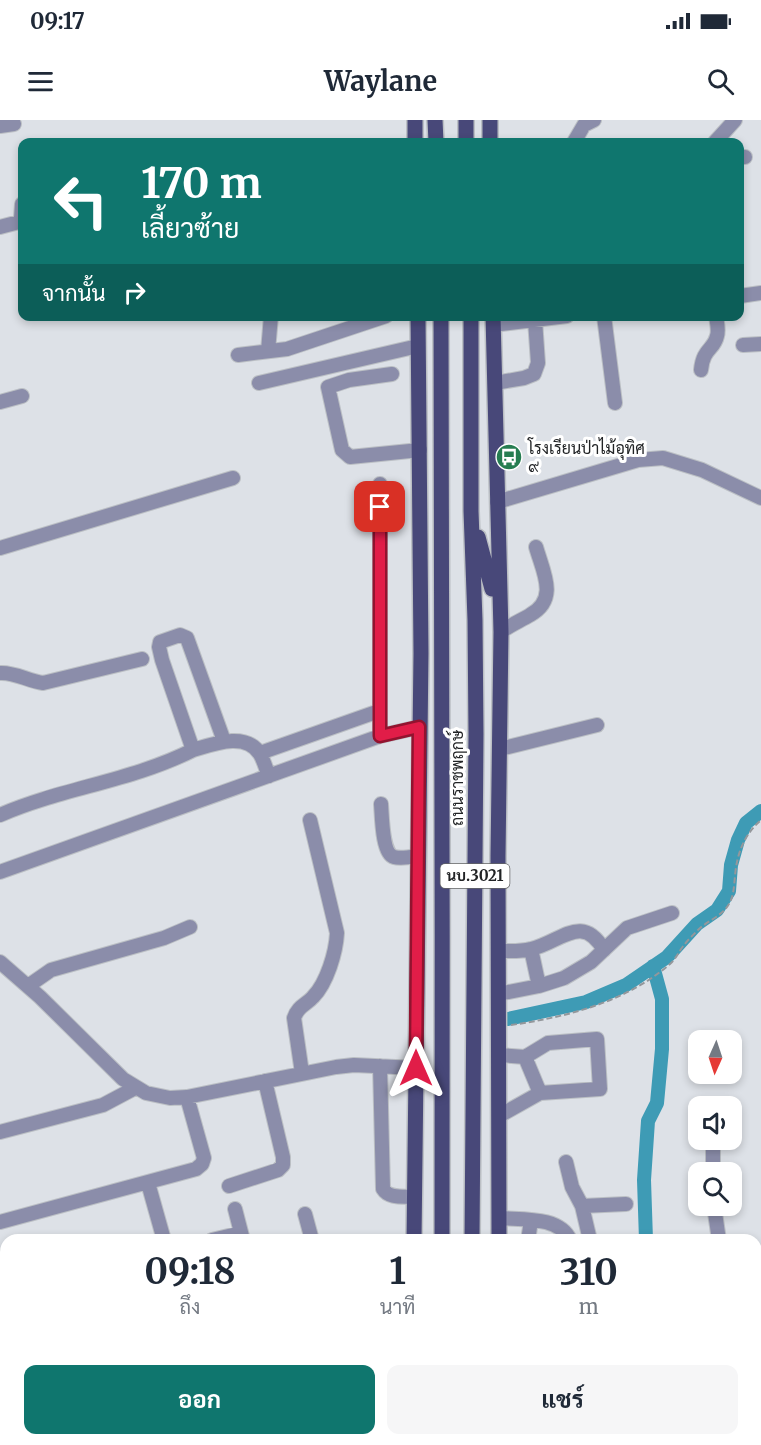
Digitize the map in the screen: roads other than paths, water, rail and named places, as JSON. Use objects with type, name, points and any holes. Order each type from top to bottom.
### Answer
[{"type":"main road","points":[[415,120],[415,138]]},
{"type":"main road","points":[[435,120],[436,138]]},
{"type":"main road","points":[[466,120],[466,138]]},
{"type":"main road","points":[[490,120],[490,138]]},
{"type":"main road","points":[[418,321],[421,653]]},
{"type":"main road","name":"ถนนราชพฤกษ์","points":[[441,321],[439,573],[443,888],[442,1234]]},
{"type":"main road","name":"ถนนราชพฤกษ์","points":[[471,321],[471,511],[476,688],[472,1234]]},
{"type":"main road","points":[[493,321],[499,614]]},
{"type":"main road","points":[[471,511],[499,614]]},
{"type":"main road","points":[[421,653],[439,573]]},
{"type":"main road","name":"นบ.3021","points":[[499,614],[501,632],[498,951],[499,1234]]},
{"type":"main road","name":"นบ.3021","points":[[414,1234],[421,653]]},
{"type":"street","points":[[576,138],[584,125],[594,120]]},
{"type":"street","points":[[719,138],[735,120]]},
{"type":"street","points":[[0,226],[18,222]]},
{"type":"street","points":[[744,295],[761,293]]},
{"type":"street","points":[[268,351],[271,321]]},
{"type":"street","points":[[238,355],[287,349],[370,321]]},
{"type":"street","points":[[495,383],[534,374],[538,363],[535,321]]},
{"type":"street","points":[[605,321],[615,403]]},
{"type":"street","points":[[701,370],[702,358],[718,334],[717,321]]},
{"type":"street","points":[[743,345],[761,344]]},
{"type":"street","points":[[259,383],[418,346]]},
{"type":"street","points":[[392,374],[349,380],[328,387],[342,450],[350,457],[420,450]]},
{"type":"street","points":[[0,402],[22,396]]},
{"type":"street","points":[[497,502],[638,460],[663,458],[702,470],[761,498]]},
{"type":"street","points":[[0,548],[233,478]]},
{"type":"street","points":[[380,484],[380,736]]},
{"type":"street","points":[[501,632],[519,619],[529,616],[544,604],[548,594],[547,584],[536,547]]},
{"type":"street","points":[[193,750],[159,647],[160,642],[180,635],[187,638],[224,741]]},
{"type":"street","points":[[0,673],[43,683],[142,658]]},
{"type":"street","points":[[260,753],[379,711]]},
{"type":"street","points":[[500,748],[597,725]]},
{"type":"street","points":[[0,872],[380,736],[419,727]]},
{"type":"street","points":[[0,815],[48,797],[161,765],[193,750],[224,741],[245,742],[254,747],[260,753],[269,776]]},
{"type":"street","points":[[381,804],[384,838],[389,854],[393,857],[418,856]]},
{"type":"street","points":[[302,1073],[294,1018],[296,1010],[313,998],[318,990],[334,955],[337,933],[310,820]]},
{"type":"street","points":[[498,994],[539,986],[579,971],[627,928],[672,913]]},
{"type":"street","points":[[28,986],[51,970],[164,938],[190,927]]},
{"type":"street","points":[[498,951],[531,950],[560,936],[578,931],[589,932],[596,937],[604,950]]},
{"type":"street","points":[[531,950],[539,986]]},
{"type":"street","points":[[0,962],[28,986],[109,1066],[135,1088],[157,1096],[187,1097],[302,1073],[354,1065],[416,1068]]},
{"type":"street","points":[[499,1055],[525,1057],[548,1043],[597,1039],[600,1089],[540,1093],[499,1116]]},
{"type":"street","points":[[525,1057],[540,1093]]},
{"type":"street","points":[[380,1066],[383,1189],[386,1194],[393,1196],[414,1197]]},
{"type":"street","points":[[229,1186],[278,1170],[283,1166],[283,1157],[265,1081]]},
{"type":"street","points":[[0,1132],[103,1105],[135,1088]]},
{"type":"street","points":[[0,1222],[148,1184],[196,1169],[202,1164],[204,1158],[187,1097]]},
{"type":"street","points":[[566,1162],[572,1187],[582,1206],[589,1234]]},
{"type":"street","points":[[148,1184],[162,1234]]},
{"type":"street","points":[[582,1206],[626,1204]]},
{"type":"street","points":[[235,1209],[241,1234]]},
{"type":"street","points":[[305,1214],[310,1234]]},
{"type":"street","points":[[715,1216],[718,1234]]},
{"type":"street","points":[[500,1218],[553,1224],[566,1234]]},
{"type":"street","points":[[529,1234],[531,1221]]},
{"type":"waterway","points":[[508,1019],[586,1002],[626,985],[667,957],[697,924],[717,910],[729,891],[731,865],[738,840],[746,823],[761,811]]},
{"type":"waterway","points":[[646,1234],[644,1180],[648,1121],[657,1103],[662,1049],[662,999],[653,966]]},
{"type":"place","name":"โรงเรียนป่าไม้อุทิศ ๙","points":[[509,457]]}]
